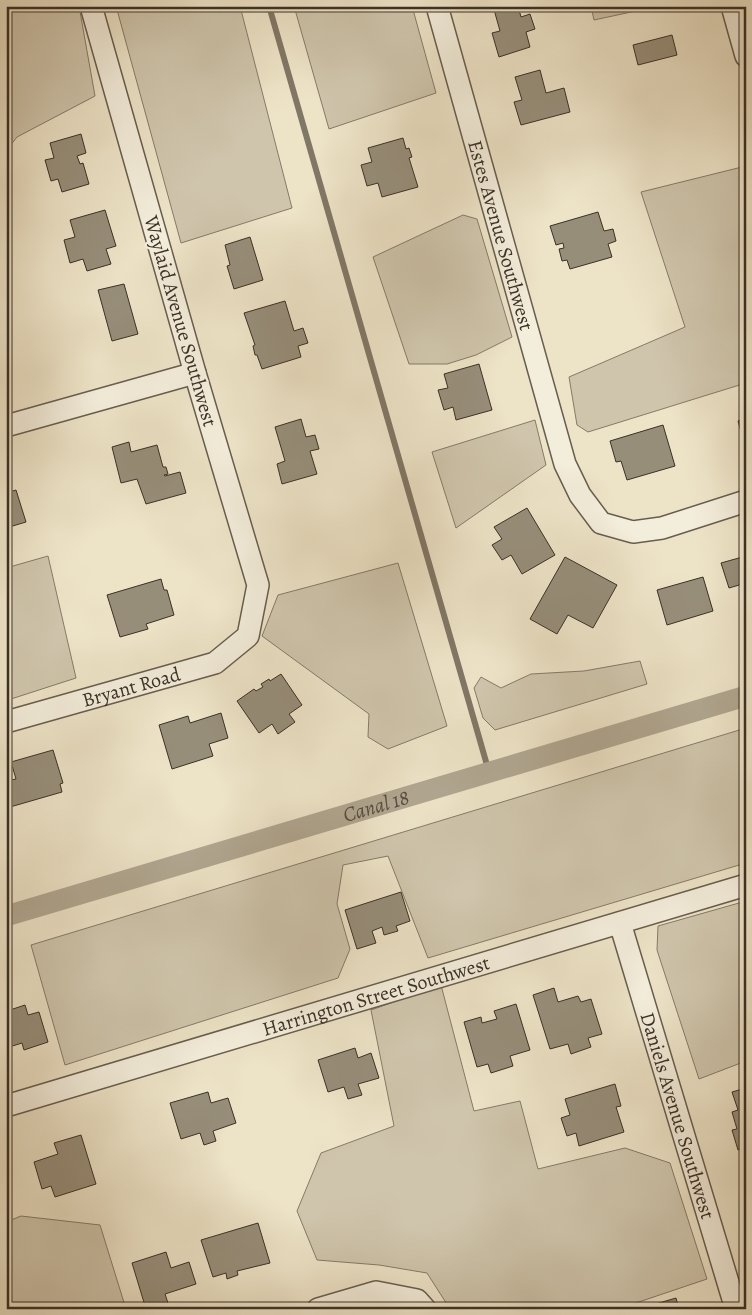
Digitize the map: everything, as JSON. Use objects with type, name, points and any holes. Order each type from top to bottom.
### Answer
[{"type":"street","name":"Waylaid Avenue Southwest","points":[[91,6],[195,373],[258,585],[248,636]]},
{"type":"street","name":"Estes Avenue Southwest","points":[[437,6],[565,464],[580,495],[601,523],[634,532],[662,528],[746,501]]},
{"type":"street","points":[[732,6],[746,56]]},
{"type":"street","points":[[6,426],[195,373]]},
{"type":"street","name":"Bryant Road","points":[[6,722],[215,663],[248,636]]},
{"type":"street","name":"Harrington Street Southwest","points":[[6,1106],[746,885]]},
{"type":"street","name":"Daniels Avenue Southwest","points":[[620,923],[736,1309]]},
{"type":"street","points":[[318,1309],[376,1292],[417,1300],[425,1309]]},
{"type":"shaded area","points":[[6,6],[79,6],[95,96],[17,137],[6,151]]},
{"type":"shaded area","points":[[116,6],[240,6],[292,208],[181,243]]},
{"type":"shaded area","points":[[294,6],[412,6],[436,93],[329,129]]},
{"type":"shaded area","points":[[591,6],[659,6],[594,20]]},
{"type":"shaded area","points":[[746,166],[746,383],[588,432],[577,425],[569,377],[685,327],[641,192]]},
{"type":"shaded area","points":[[463,215],[477,219],[512,337],[476,355],[447,364],[409,364],[373,257]]},
{"type":"shaded area","points":[[535,420],[546,465],[456,528],[432,452]]},
{"type":"shaded area","points":[[48,556],[76,678],[11,699],[6,683],[6,568]]},
{"type":"shaded area","points":[[398,563],[447,726],[388,749],[368,737],[369,714],[262,636],[278,595]]},
{"type":"shaded area","points":[[640,661],[647,684],[495,730],[483,718],[474,688],[481,677],[501,688],[531,674],[584,671]]},
{"type":"shaded area","points":[[746,728],[746,863],[428,958],[388,856],[343,865],[337,904],[350,949],[338,978],[65,1065],[31,945]]},
{"type":"shaded area","points":[[746,901],[746,1061],[699,1079],[657,950],[658,926]]},
{"type":"shaded area","points":[[441,985],[474,1111],[520,1101],[538,1169],[625,1148],[670,1163],[707,1279],[618,1309],[450,1309],[427,1273],[379,1265],[317,1260],[297,1211],[321,1153],[394,1126],[371,1010]]},
{"type":"shaded area","points":[[21,1216],[100,1225],[126,1309],[6,1309],[6,1222]]},
{"type":"building","points":[[493,6],[518,6],[521,17],[530,14],[535,29],[526,32],[530,47],[499,57],[492,33],[500,31]]},
{"type":"building","points":[[672,35],[677,55],[638,65],[633,45]]},
{"type":"building","points":[[540,70],[546,93],[564,88],[570,112],[521,125],[514,102],[522,100],[515,77]]},
{"type":"building","points":[[81,134],[86,153],[77,156],[80,164],[83,163],[89,184],[62,192],[58,179],[51,181],[45,160],[54,158],[50,143]]},
{"type":"building","points":[[403,138],[406,149],[409,148],[412,157],[409,158],[418,187],[382,197],[378,183],[367,186],[361,165],[372,162],[368,148]]},
{"type":"building","points":[[105,210],[116,246],[106,249],[111,264],[87,271],[83,259],[70,263],[64,240],[75,237],[70,220]]},
{"type":"building","points":[[598,212],[604,231],[613,229],[616,241],[608,244],[612,257],[570,269],[567,260],[562,261],[559,249],[564,248],[563,243],[556,245],[550,226]]},
{"type":"building","points":[[250,237],[263,280],[234,289],[227,266],[230,265],[225,245]]},
{"type":"building","points":[[124,284],[138,334],[112,341],[98,290]]},
{"type":"building","points":[[285,301],[294,331],[303,328],[308,343],[298,346],[301,357],[262,369],[257,355],[255,355],[253,346],[255,345],[244,313]]},
{"type":"building","points":[[479,364],[492,410],[456,420],[453,407],[444,410],[438,390],[448,388],[444,374]]},
{"type":"building","points":[[746,418],[746,449],[738,421]]},
{"type":"building","points":[[301,419],[306,437],[315,435],[319,449],[310,451],[317,474],[282,484],[277,464],[285,461],[275,427]]},
{"type":"building","points":[[663,425],[675,466],[627,480],[621,461],[616,462],[610,441]]},
{"type":"building","points":[[129,442],[131,452],[157,445],[163,467],[166,467],[168,474],[164,475],[180,472],[186,493],[146,504],[137,479],[121,483],[112,447]]},
{"type":"building","points":[[16,490],[26,522],[6,528],[6,493]]},
{"type":"building","points":[[527,508],[555,555],[522,574],[511,555],[502,560],[492,545],[502,539],[494,527]]},
{"type":"building","points":[[746,556],[746,583],[729,588],[721,563]]},
{"type":"building","points":[[565,557],[617,585],[593,628],[568,615],[557,634],[530,619]]},
{"type":"building","points":[[703,577],[713,611],[667,625],[657,590]]},
{"type":"building","points":[[161,579],[164,590],[167,590],[174,615],[146,624],[148,629],[120,637],[107,595]]},
{"type":"building","points":[[281,674],[302,705],[289,714],[295,722],[278,734],[272,724],[259,733],[237,701],[254,689],[256,691],[263,687],[261,684],[269,679],[270,681]]},
{"type":"building","points":[[221,713],[228,738],[209,744],[213,756],[172,769],[159,725],[188,716],[190,723]]},
{"type":"building","points":[[53,750],[63,783],[60,784],[62,792],[10,807],[6,795],[6,781],[16,779],[11,762]]},
{"type":"building","points":[[401,892],[410,921],[396,926],[398,931],[384,935],[382,927],[372,931],[376,943],[357,949],[345,910]]},
{"type":"building","points":[[554,988],[558,1002],[578,996],[581,1002],[591,999],[602,1034],[588,1038],[591,1047],[571,1054],[568,1044],[550,1049],[533,995]]},
{"type":"building","points":[[516,1004],[530,1050],[510,1056],[513,1066],[491,1073],[488,1064],[477,1067],[464,1022],[481,1017],[482,1023],[497,1019],[494,1011]]},
{"type":"building","points":[[25,1005],[28,1015],[39,1012],[48,1042],[24,1050],[22,1043],[6,1048],[6,1022],[10,1021],[7,1011]]},
{"type":"building","points":[[355,1048],[358,1058],[371,1053],[379,1078],[358,1084],[362,1095],[348,1099],[344,1087],[328,1092],[318,1060]]},
{"type":"building","points":[[615,1084],[621,1106],[616,1107],[624,1132],[579,1146],[576,1133],[567,1136],[561,1118],[570,1115],[565,1099]]},
{"type":"building","points":[[746,1088],[746,1147],[738,1150],[732,1130],[737,1129],[732,1112],[738,1110],[732,1092]]},
{"type":"building","points":[[208,1092],[211,1103],[228,1098],[236,1123],[213,1131],[216,1141],[204,1145],[200,1133],[181,1139],[170,1103]]},
{"type":"building","points":[[81,1135],[96,1184],[55,1197],[51,1186],[42,1189],[34,1162],[58,1154],[54,1143]]},
{"type":"building","points":[[258,1223],[270,1263],[237,1271],[238,1275],[227,1279],[226,1273],[213,1277],[201,1240]]},
{"type":"building","points":[[166,1252],[171,1268],[189,1262],[196,1284],[165,1294],[168,1303],[146,1309],[132,1263]]},
{"type":"building","points":[[676,1298],[679,1309],[653,1309],[652,1305]]},
{"type":"waterway","points":[[269,6],[489,772]]},
{"type":"waterway","name":"Canal 18","points":[[6,916],[746,696]]}]
